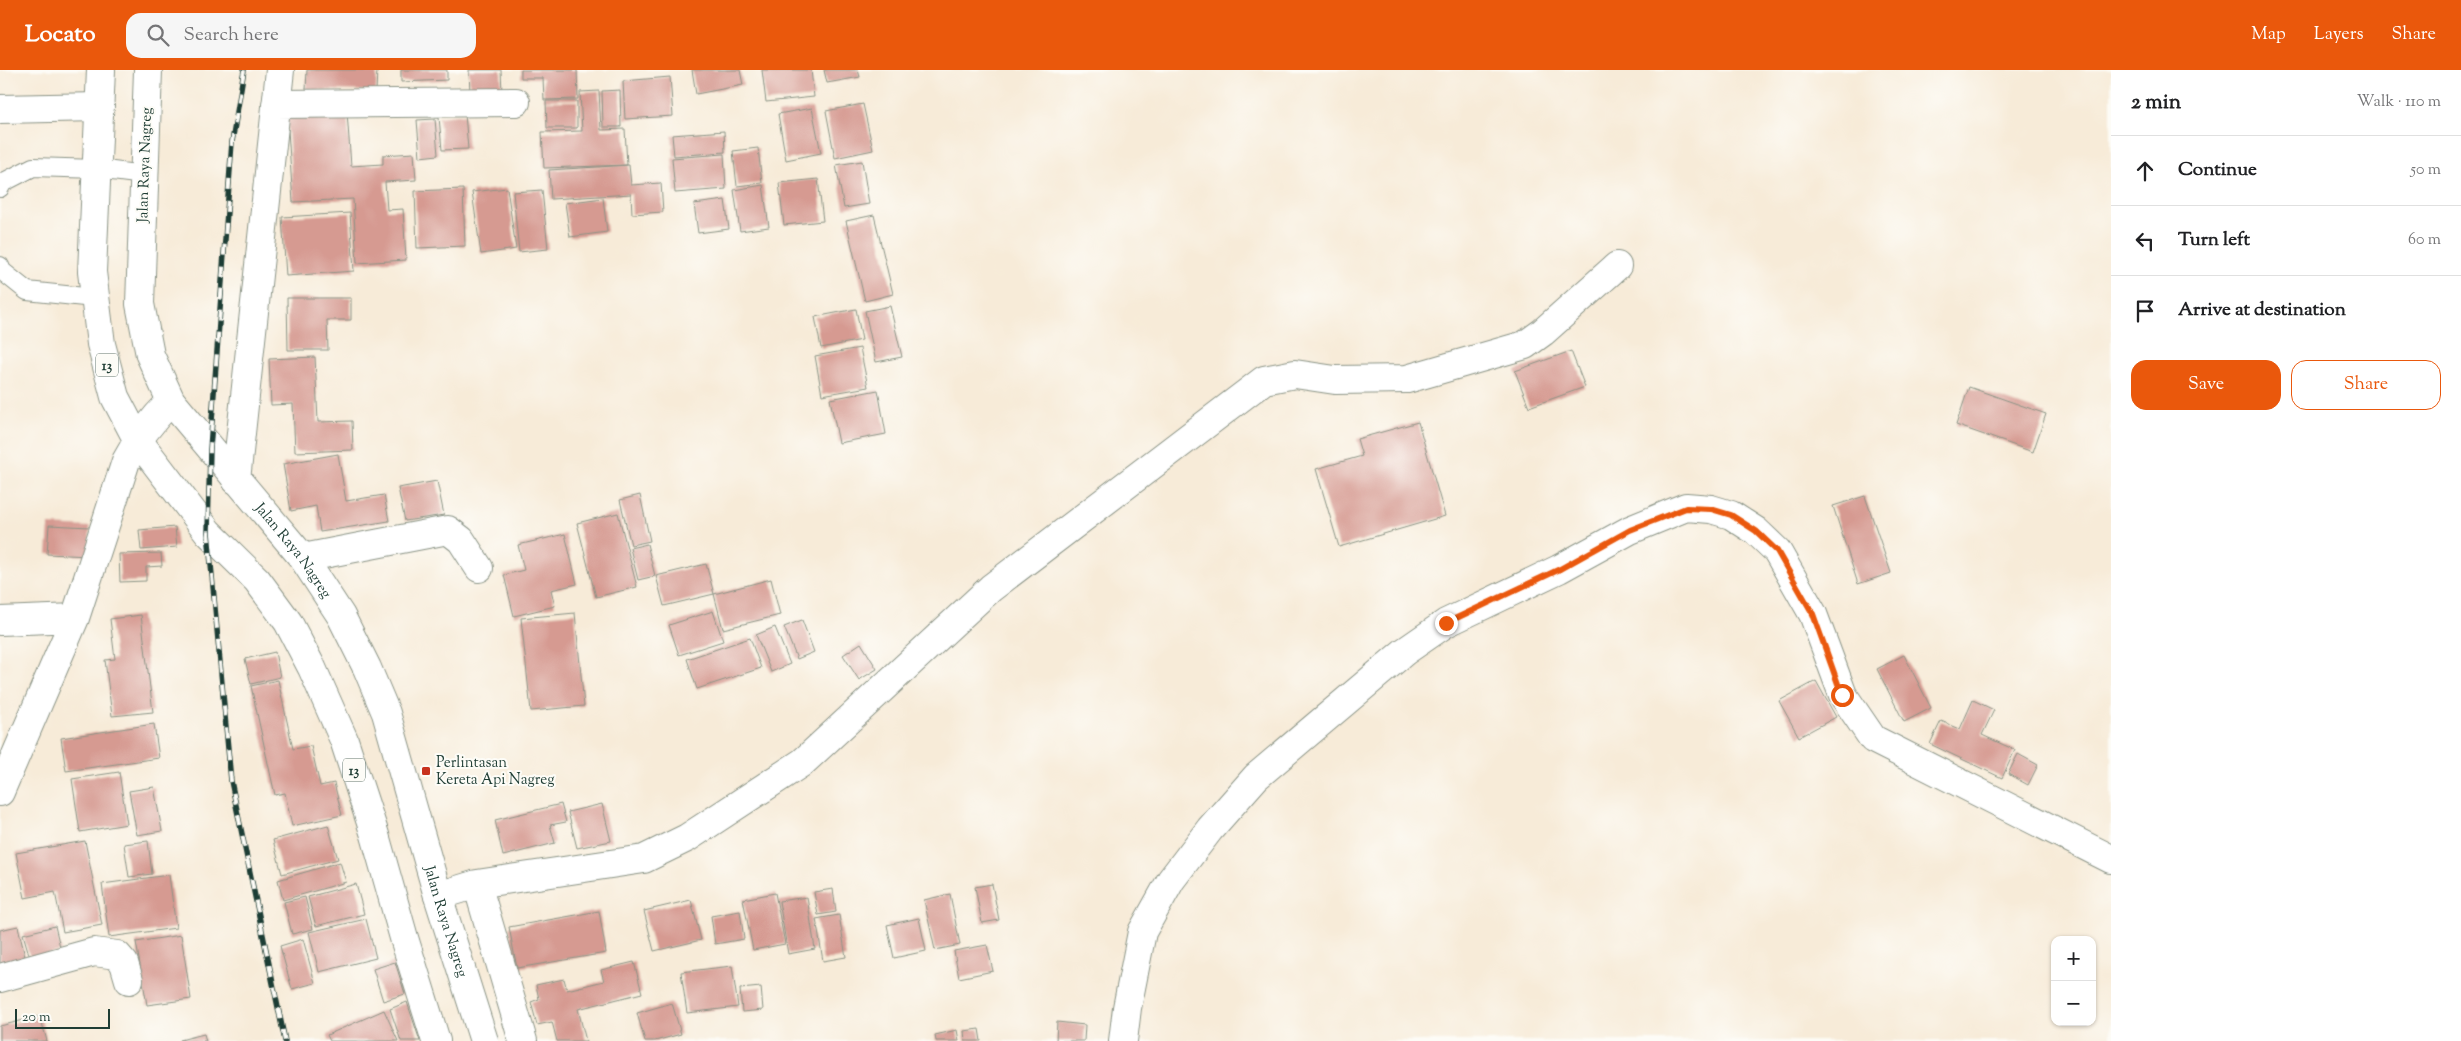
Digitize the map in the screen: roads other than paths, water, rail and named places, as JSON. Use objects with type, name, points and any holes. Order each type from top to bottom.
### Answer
[{"type":"main road","name":"13","points":[[101,70],[92,272],[101,344],[116,397],[138,439],[208,532],[257,580],[288,622],[312,668],[344,740],[436,1041]]},
{"type":"main road","name":"Jalan Raya Nagreg","points":[[148,70],[140,304],[150,355],[170,402],[303,558],[341,616],[367,668],[386,713],[438,896],[484,1041]]},
{"type":"main road","points":[[236,480],[280,70]]},
{"type":"main road","points":[[276,104],[516,102]]},
{"type":"main road","points":[[0,109],[100,107]]},
{"type":"main road","points":[[438,896],[477,884],[644,859],[687,838],[803,762],[991,588],[1264,380],[1295,374],[1334,380],[1407,379],[1524,345],[1544,332],[1617,266]]},
{"type":"main road","points":[[0,792],[75,618],[126,461],[138,439],[153,418],[170,402]]},
{"type":"main road","points":[[1124,1041],[1127,1008],[1142,932],[1171,880],[1210,829],[1256,777],[1404,652],[1446,623],[1560,569],[1630,530],[1686,508],[1711,509],[1731,515],[1756,531],[1777,551],[1813,614],[1842,695],[1873,739],[2111,859]]},
{"type":"main road","points":[[303,558],[448,530],[461,540],[479,568]]},
{"type":"main road","points":[[0,621],[75,618]]},
{"type":"main road","points":[[477,884],[523,1041]]},
{"type":"main road","points":[[0,978],[94,952],[117,955],[124,963],[129,980]]},
{"type":"lane","points":[[0,188],[2,183],[33,167],[97,169],[144,176]]},
{"type":"lane","points":[[0,266],[2,271],[27,291],[94,298]]},
{"type":"railway","points":[[244,70],[232,142],[210,449],[208,532],[231,781],[285,1041]]},
{"type":"place","name":"Perlintasan Kereta Api Nagreg","points":[[426,771]]}]
